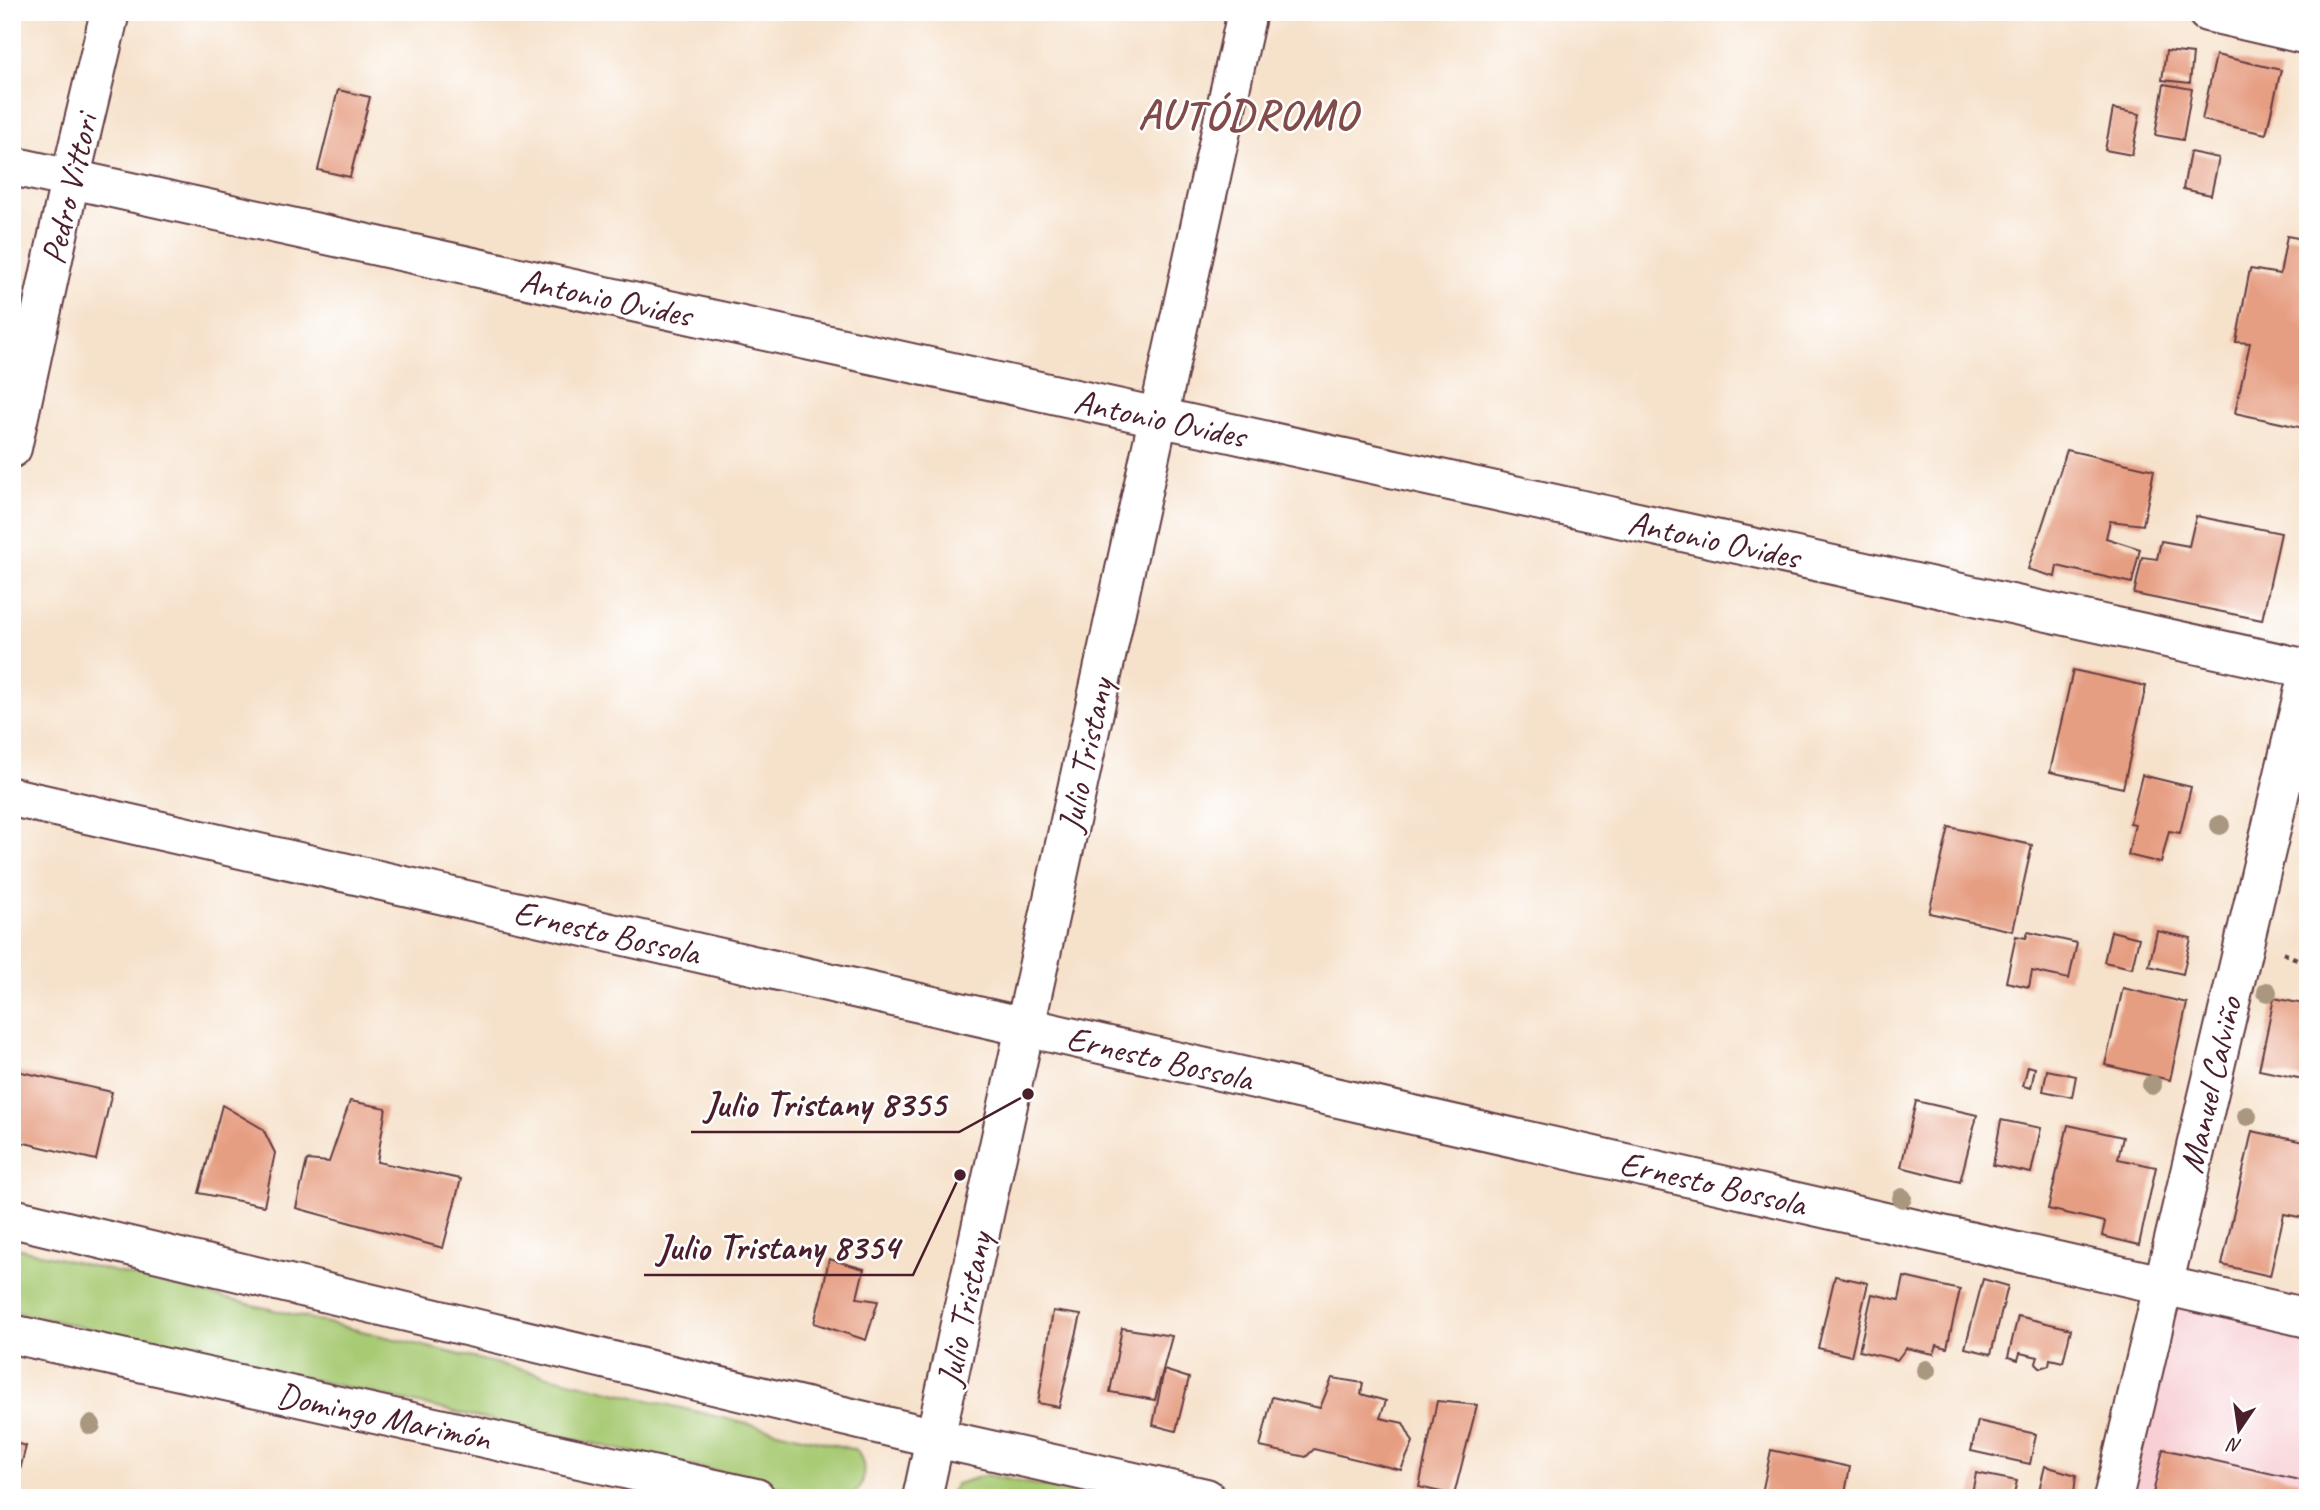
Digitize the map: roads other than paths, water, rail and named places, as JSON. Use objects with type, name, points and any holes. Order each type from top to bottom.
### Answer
[{"type":"street","name":"Pedro Vittori","points":[[12,448],[70,180],[110,12]]},
{"type":"street","name":"Julio Tristany","points":[[922,1498],[1247,12]]},
{"type":"street","points":[[2207,12],[2308,35]]},
{"type":"street","name":"Antonio Ovides","points":[[12,166],[2308,671]]},
{"type":"street","name":"Manuel Calviño","points":[[2113,1498],[2308,671]]},
{"type":"street","name":"Ernesto Bossola","points":[[12,797],[2308,1318]]},
{"type":"street","points":[[12,1218],[936,1438],[1206,1498]]},
{"type":"street","name":"Domingo Marimón","points":[[12,1334],[756,1498]]},
{"type":"place","name":"Julio Tristany 8355","points":[[1028,1094]]},
{"type":"place","name":"Julio Tristany 8354","points":[[960,1175]]},
{"type":"district","name":"AUTÓDROMO","points":[[1248,113]]}]
